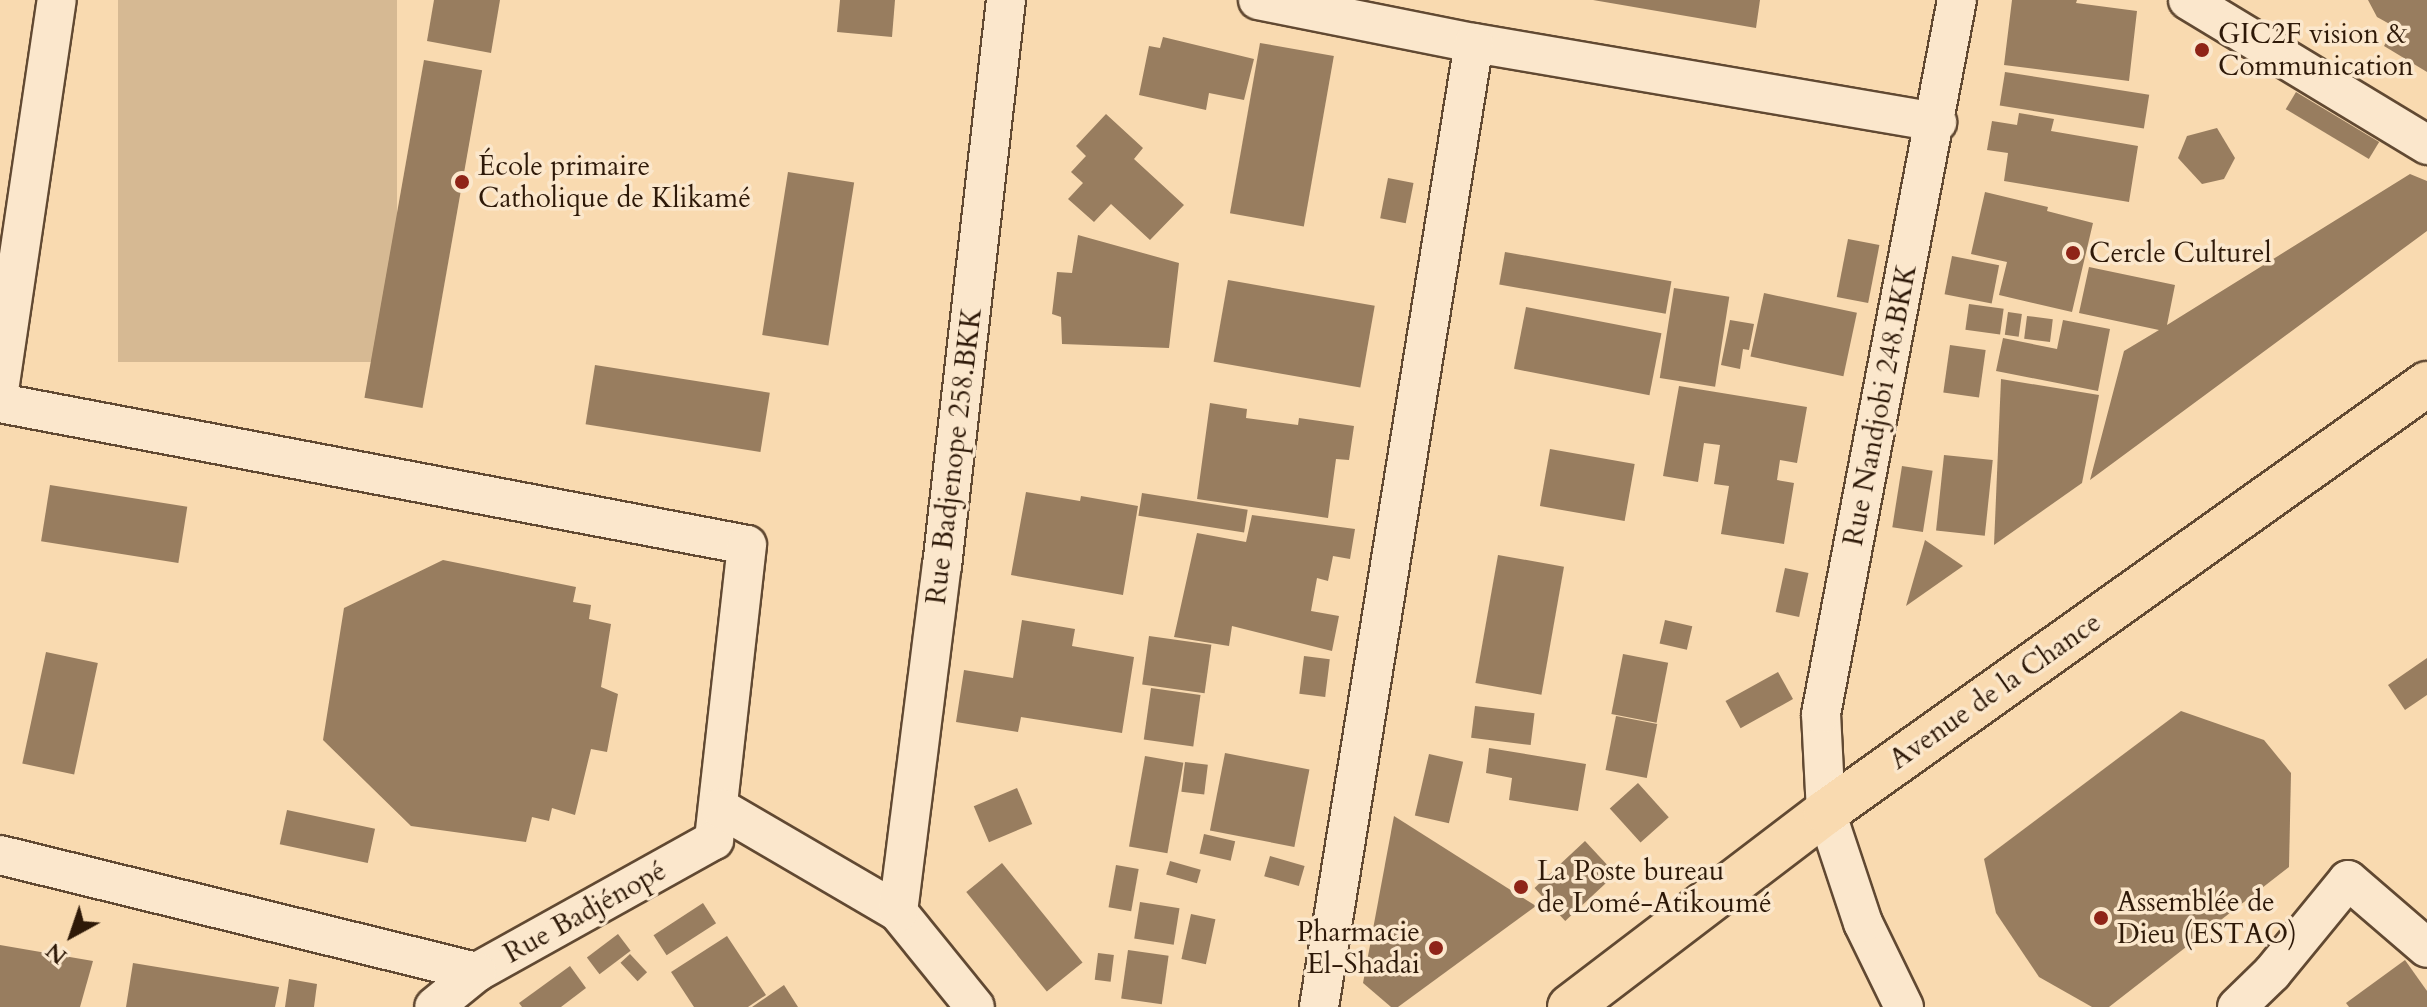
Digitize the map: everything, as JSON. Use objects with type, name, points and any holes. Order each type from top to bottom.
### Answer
[{"type":"main road","name":"Avenue de la Chance","points":[[1570,1007],[1826,812],[2427,384]]},
{"type":"street","points":[[0,384],[57,0]]},
{"type":"street","name":"Rue Badjenope 258.BKK","points":[[898,912],[942,566],[1006,0]]},
{"type":"street","points":[[1258,0],[1474,43],[1937,122]]},
{"type":"street","name":"Rue Nandjobi 248.BKK","points":[[1904,1007],[1863,923],[1826,812],[1821,714],[1937,122],[1957,0]]},
{"type":"street","points":[[2188,0],[2427,145]]},
{"type":"street","points":[[1319,1007],[1474,43]]},
{"type":"street","points":[[0,403],[747,545],[720,808],[898,912],[975,1007]]},
{"type":"street","name":"Rue Badjénopé","points":[[434,1007],[477,972],[714,840],[720,808]]},
{"type":"street","points":[[0,855],[477,972]]},
{"type":"street","points":[[2237,1007],[2272,973],[2348,880],[2427,948]]},
{"type":"shaded area","points":[[118,0],[397,0],[397,362],[118,362]]},
{"type":"building","points":[[434,0],[500,0],[491,53],[427,41]]},
{"type":"building","points":[[840,0],[895,0],[892,37],[837,32]]},
{"type":"building","points":[[1593,0],[1760,0],[1756,28]]},
{"type":"building","points":[[2012,0],[2077,0],[2076,3],[2137,11],[2129,81],[2004,65]]},
{"type":"building","points":[[2368,0],[2427,0],[2427,72],[2384,46],[2395,27],[2377,17]]},
{"type":"building","points":[[1163,37],[1254,59],[1244,100],[1209,93],[1206,110],[1139,95],[1149,46],[1160,48]]},
{"type":"building","points":[[1260,43],[1334,56],[1304,226],[1230,213]]},
{"type":"building","points":[[424,60],[482,70],[423,408],[364,398]]},
{"type":"building","points":[[2005,72],[2149,95],[2144,128],[2000,106]]},
{"type":"building","points":[[2296,92],[2379,142],[2369,159],[2286,109]]},
{"type":"building","points":[[2019,113],[2054,119],[2051,131],[2138,146],[2129,202],[2004,181],[2008,153],[1987,150],[1992,121],[2017,125]]},
{"type":"building","points":[[1106,114],[1143,148],[1134,159],[1184,205],[1150,240],[1111,204],[1094,222],[1068,199],[1083,183],[1071,172],[1086,156],[1076,146]]},
{"type":"building","points":[[2217,128],[2235,158],[2224,179],[2202,184],[2178,158],[2187,136]]},
{"type":"building","points":[[788,172],[854,182],[828,345],[762,335]]},
{"type":"building","points":[[2410,174],[2427,181],[2427,231],[2090,480],[2124,351],[2159,330],[2079,313],[2089,267],[2175,285],[2167,325]]},
{"type":"building","points":[[1388,178],[1414,183],[1406,223],[1380,218]]},
{"type":"building","points":[[1985,192],[2048,207],[2047,211],[2093,223],[2072,312],[1999,295],[2007,262],[1971,254]]},
{"type":"building","points":[[1078,235],[1179,263],[1169,348],[1062,344],[1061,317],[1052,314],[1057,272],[1072,273]]},
{"type":"building","points":[[1848,239],[1879,245],[1868,303],[1837,297]]},
{"type":"building","points":[[1505,252],[1671,281],[1666,314],[1499,284]]},
{"type":"building","points":[[1952,256],[1999,265],[1992,303],[1945,294]]},
{"type":"building","points":[[1228,280],[1375,306],[1360,388],[1214,362]]},
{"type":"building","points":[[1674,288],[1729,297],[1715,387],[1660,378]]},
{"type":"building","points":[[1764,293],[1857,313],[1843,376],[1750,357]]},
{"type":"building","points":[[1969,304],[2004,309],[2000,335],[1965,330]]},
{"type":"building","points":[[1526,307],[1661,333],[1649,395],[1514,369]]},
{"type":"building","points":[[2008,312],[2022,314],[2019,337],[2005,335]]},
{"type":"building","points":[[2027,316],[2053,319],[2050,342],[2024,339]]},
{"type":"building","points":[[1730,320],[1754,324],[1749,350],[1743,349],[1740,369],[1721,365]]},
{"type":"building","points":[[2063,320],[2110,329],[2098,391],[1996,371],[2003,338],[2057,349]]},
{"type":"building","points":[[1950,345],[1986,350],[1979,398],[1943,393]]},
{"type":"building","points":[[595,365],[770,393],[760,452],[586,424]]},
{"type":"building","points":[[2001,379],[2099,395],[2082,483],[1994,545]]},
{"type":"building","points":[[1679,386],[1807,407],[1797,463],[1780,460],[1777,480],[1794,483],[1784,544],[1721,534],[1729,486],[1714,484],[1720,445],[1704,443],[1698,482],[1663,476]]},
{"type":"building","points":[[1210,403],[1247,409],[1246,418],[1298,425],[1299,418],[1354,426],[1349,460],[1336,459],[1328,518],[1197,499]]},
{"type":"building","points":[[1550,449],[1635,464],[1625,521],[1540,506]]},
{"type":"building","points":[[1944,455],[1993,460],[1985,536],[1936,531]]},
{"type":"building","points":[[1902,466],[1933,471],[1923,532],[1892,527]]},
{"type":"building","points":[[50,485],[187,507],[178,563],[41,541]]},
{"type":"building","points":[[1026,492],[1080,501],[1081,496],[1138,506],[1123,595],[1011,575]]},
{"type":"building","points":[[1142,493],[1248,510],[1244,532],[1138,516]]},
{"type":"building","points":[[1252,515],[1355,529],[1350,559],[1333,556],[1328,581],[1317,578],[1311,611],[1339,616],[1332,651],[1232,626],[1229,646],[1174,637],[1197,533],[1246,542]]},
{"type":"building","points":[[1925,540],[1963,566],[1906,606]]},
{"type":"building","points":[[1498,555],[1564,567],[1541,695],[1475,683]]},
{"type":"building","points":[[443,560],[576,587],[573,602],[591,605],[589,619],[611,624],[601,687],[618,694],[607,752],[591,749],[575,815],[552,808],[549,821],[532,817],[526,842],[411,826],[323,740],[344,608]]},
{"type":"building","points":[[1785,568],[1808,573],[1799,617],[1776,612]]},
{"type":"building","points":[[1022,620],[1075,629],[1072,646],[1134,657],[1122,733],[1021,717],[1018,732],[956,722],[964,670],[1013,678]]},
{"type":"building","points":[[1665,620],[1692,626],[1687,650],[1660,643]]},
{"type":"building","points":[[1149,636],[1211,645],[1205,693],[1142,685]]},
{"type":"building","points":[[46,652],[98,663],[74,775],[22,764]]},
{"type":"building","points":[[1623,654],[1668,663],[1657,723],[1611,714]]},
{"type":"building","points":[[1304,656],[1330,659],[1325,697],[1299,694]]},
{"type":"building","points":[[2427,658],[2427,695],[2405,710],[2388,685]]},
{"type":"building","points":[[1778,672],[1793,699],[1741,728],[1726,701]]},
{"type":"building","points":[[1151,688],[1201,695],[1193,746],[1144,739]]},
{"type":"building","points":[[1475,706],[1535,713],[1531,745],[1471,738]]},
{"type":"building","points":[[2181,711],[2264,740],[2291,773],[2289,867],[2109,1007],[2092,1007],[2039,977],[1996,913],[1984,859]]},
{"type":"building","points":[[1616,716],[1657,724],[1647,778],[1606,770]]},
{"type":"building","points":[[1489,748],[1586,764],[1578,811],[1509,800],[1512,778],[1486,773]]},
{"type":"building","points":[[1225,753],[1309,769],[1294,847],[1210,831]]},
{"type":"building","points":[[1429,754],[1463,762],[1449,823],[1415,815]]},
{"type":"building","points":[[1145,756],[1183,763],[1167,853],[1129,847]]},
{"type":"building","points":[[1185,762],[1208,765],[1204,795],[1181,792]]},
{"type":"building","points":[[1638,783],[1669,817],[1641,843],[1610,808]]},
{"type":"building","points":[[1017,788],[1032,824],[989,842],[974,806]]},
{"type":"building","points":[[287,810],[375,829],[368,863],[280,844]]},
{"type":"building","points":[[1394,816],[1536,906],[1398,1007],[1391,1007],[1363,983]]},
{"type":"building","points":[[1204,834],[1235,841],[1231,861],[1200,853]]},
{"type":"building","points":[[1585,841],[1616,874],[1565,921],[1535,888]]},
{"type":"building","points":[[1270,856],[1305,866],[1299,886],[1264,876]]},
{"type":"building","points":[[1170,861],[1201,870],[1197,883],[1166,874]]},
{"type":"building","points":[[1002,863],[1083,962],[1047,991],[966,892]]},
{"type":"building","points":[[1116,865],[1139,869],[1131,911],[1109,907]]},
{"type":"building","points":[[1140,902],[1180,908],[1174,945],[1134,939]]},
{"type":"building","points":[[703,903],[716,923],[667,955],[654,935]]},
{"type":"building","points":[[1191,914],[1215,919],[1206,964],[1181,959]]},
{"type":"building","points":[[618,934],[631,951],[599,974],[587,957]]},
{"type":"building","points":[[727,936],[766,995],[748,1007],[694,1007],[671,972]]},
{"type":"building","points":[[0,945],[93,961],[80,1007],[0,1007]]},
{"type":"building","points":[[1128,950],[1169,956],[1162,1004],[1121,999]]},
{"type":"building","points":[[1098,953],[1114,955],[1111,982],[1095,980]]},
{"type":"building","points":[[630,954],[647,972],[638,981],[620,963]]},
{"type":"building","points":[[2405,960],[2427,991],[2427,1007],[2349,1007],[2346,1003]]},
{"type":"building","points":[[133,963],[279,987],[275,1007],[126,1007]]},
{"type":"building","points":[[570,966],[586,988],[561,1007],[522,1007],[519,1003]]},
{"type":"building","points":[[289,979],[317,984],[314,1007],[285,1007]]},
{"type":"building","points":[[784,985],[798,1007],[752,1007]]},
{"type":"place","name":"GIC2F vision & Communication","points":[[2202,50]]},
{"type":"place","name":"École primaire Catholique de Klikamé","points":[[462,182]]},
{"type":"place","name":"Cercle Culturel","points":[[2073,253]]},
{"type":"place","name":"La Poste bureau de Lomé-Atikoumé","points":[[1521,887]]},
{"type":"place","name":"Assemblée de Dieu (ESTAO)","points":[[2101,918]]},
{"type":"place","name":"Pharmacie El-Shadai","points":[[1436,948]]}]
